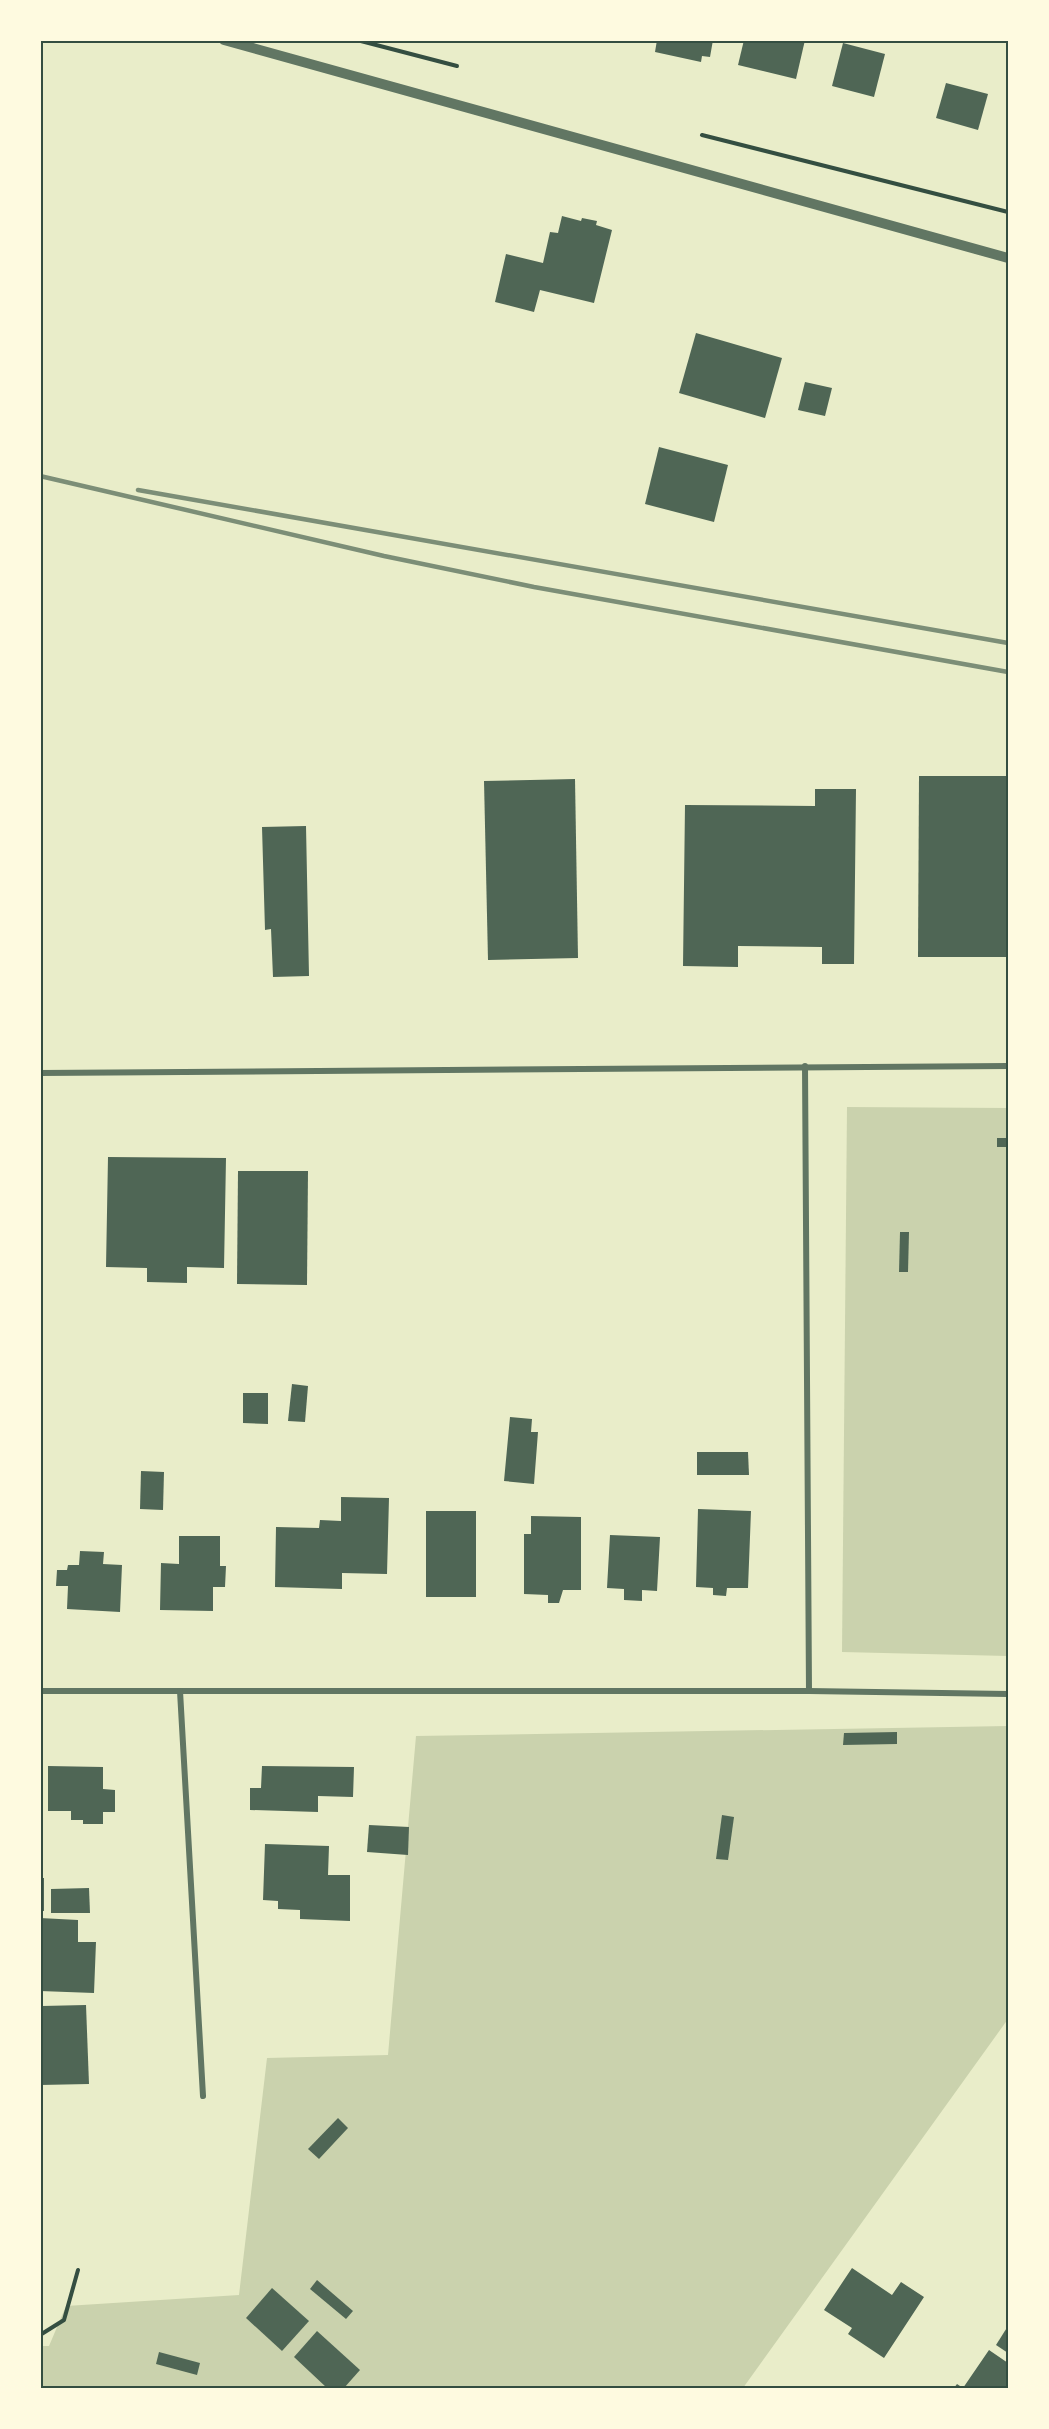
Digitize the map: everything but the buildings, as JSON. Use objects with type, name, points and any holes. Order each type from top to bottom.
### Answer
[{"type":"street","points":[[224,40],[1008,258]]},
{"type":"street","points":[[805,1066],[808,1691]]},
{"type":"street","points":[[40,1073],[1008,1066]]},
{"type":"street","points":[[40,1691],[808,1691],[1008,1694]]},
{"type":"street","points":[[180,1691],[203,2096]]},
{"type":"path","points":[[357,40],[458,66]]},
{"type":"path","points":[[702,135],[1008,212]]},
{"type":"path","points":[[40,2336],[64,2320],[78,2270]]},
{"type":"green space","points":[[847,1107],[1008,1108],[1008,1656],[842,1652]]},
{"type":"green space","points":[[1008,1726],[1008,2019],[743,2388],[41,2388],[41,2346],[49,2346],[66,2306],[239,2295],[267,2058],[388,2055],[416,1736]]},
{"type":"railway","points":[[40,476],[384,556],[534,587],[1008,672]]},
{"type":"railway","points":[[138,490],[1008,643]]}]
